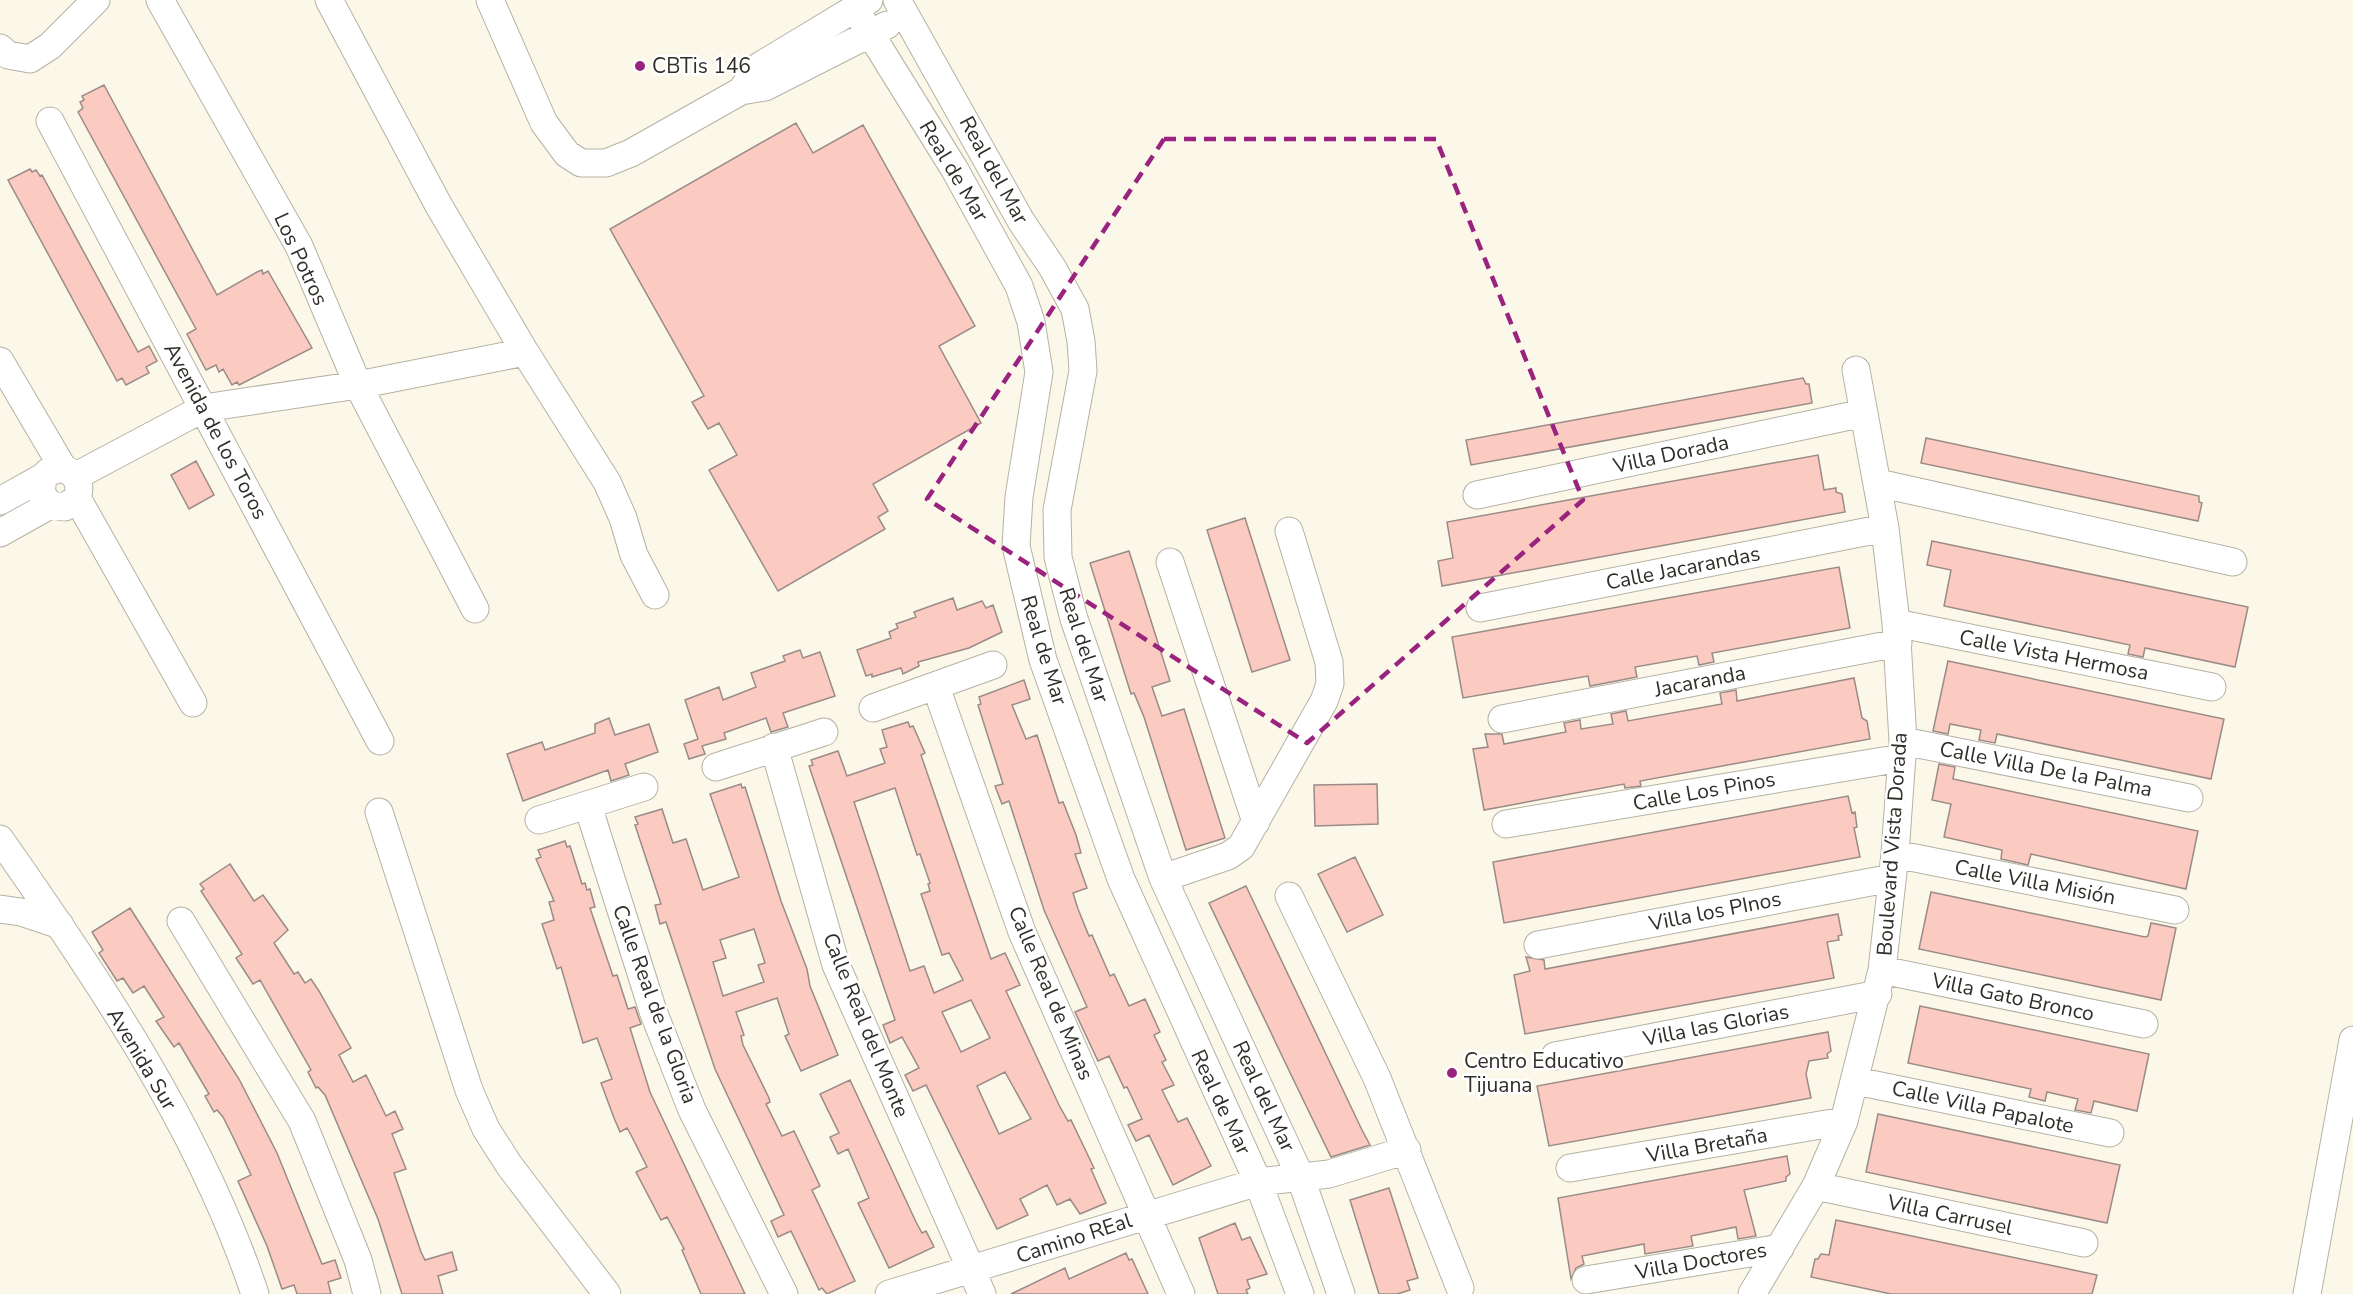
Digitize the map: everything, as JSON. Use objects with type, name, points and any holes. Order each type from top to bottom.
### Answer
[{"type":"street","points":[[0,48],[8,55],[30,59],[50,46],[96,0]]},
{"type":"street","name":"Los Potros","points":[[160,0],[299,246],[358,385],[476,609]]},
{"type":"street","points":[[329,0],[438,206],[525,352],[607,482],[623,518],[634,555],[655,595]]},
{"type":"street","points":[[490,0],[544,123],[567,154],[581,163],[606,163],[631,153],[741,91],[765,87],[872,34],[901,7]]},
{"type":"street","points":[[741,91],[758,67],[862,4]]},
{"type":"street","name":"Real de Mar","points":[[862,4],[872,34],[955,170],[1019,286],[1031,322],[1039,372],[1019,497],[1016,546],[1043,660],[1121,879],[1258,1182],[1300,1294]]},
{"type":"street","name":"Real del Mar","points":[[901,7],[1021,221],[1052,267],[1075,309],[1081,341],[1083,371],[1057,510],[1058,557],[1074,619],[1163,878],[1300,1176],[1341,1294]]},
{"type":"street","name":"Avenida de los Toros","points":[[50,121],[380,741]]},
{"type":"street","points":[[0,533],[50,505],[41,493],[204,408],[358,385],[525,352]]},
{"type":"street","points":[[0,361],[65,480],[193,703]]},
{"type":"street","name":"Boulevard Vista Dorada","points":[[1758,1293],[1780,1248],[1816,1186],[1844,1121],[1880,982],[1894,866],[1902,749],[1897,633],[1878,483],[1856,370]]},
{"type":"street","name":"Villa Dorada","points":[[1477,495],[1864,413]]},
{"type":"street","points":[[0,501],[65,480]]},
{"type":"street","points":[[1878,483],[2233,562]]},
{"type":"street","name":"Calle Jacarandas","points":[[1480,608],[1885,528]]},
{"type":"street","points":[[1163,878],[1235,852],[1241,847],[1324,701],[1330,684],[1329,662],[1289,531]]},
{"type":"street","points":[[1170,562],[1256,822]]},
{"type":"street","name":"Calle Vista Hermosa","points":[[1897,633],[2212,687]]},
{"type":"street","name":"Jacaranda","points":[[1502,719],[1897,633]]},
{"type":"street","points":[[873,708],[993,665]]},
{"type":"street","name":"Calle Real de Minas","points":[[936,687],[1022,933],[1181,1294]]},
{"type":"street","points":[[716,768],[824,732]]},
{"type":"street","name":"Calle Real del Monte","points":[[774,747],[836,965],[977,1282]]},
{"type":"street","name":"Calle Villa De la Palma","points":[[1902,749],[2188,798]]},
{"type":"street","name":"Calle Los Pinos","points":[[1506,824],[1902,749]]},
{"type":"street","points":[[539,820],[644,787]]},
{"type":"street","name":"Calle Real de la Gloria","points":[[588,806],[653,1011],[692,1110],[784,1294]]},
{"type":"street","points":[[379,812],[469,1090],[486,1129],[607,1294]]},
{"type":"street","name":"Avenida Sur","points":[[0,839],[60,925],[150,1071],[195,1150],[225,1214],[255,1294]]},
{"type":"street","name":"Calle Villa Misión","points":[[1894,866],[2175,910]]},
{"type":"street","name":"Villa los PInos","points":[[1538,945],[1894,866]]},
{"type":"street","points":[[1289,896],[1377,1078],[1460,1288]]},
{"type":"street","points":[[0,909],[21,912],[60,925]]},
{"type":"street","points":[[181,921],[302,1121],[358,1260],[367,1294]]},
{"type":"street","name":"Villa Gato Bronco","points":[[1880,982],[2144,1024]]},
{"type":"street","name":"Villa las Glorias","points":[[1555,1056],[1880,982]]},
{"type":"street","points":[[2307,1294],[2349,1081],[2352,1050]]},
{"type":"street","name":"Calle Villa Papalote","points":[[1856,1081],[2110,1133]]},
{"type":"street","name":"Villa Bretaña","points":[[1570,1168],[1844,1121]]},
{"type":"street","name":"Camino REal","points":[[890,1294],[977,1282],[1146,1214],[1258,1182],[1329,1174],[1407,1150]]},
{"type":"street","name":"Villa Carrusel","points":[[1816,1186],[2084,1243]]},
{"type":"street","name":"Villa Doctores","points":[[1586,1280],[1780,1248]]},
{"type":"highlighted area","points":[[1164,139],[1436,139],[1583,500],[1307,743],[927,499]]},
{"type":"building","points":[[104,85],[217,295],[257,272],[262,270],[263,274],[268,271],[312,348],[239,385],[237,382],[232,385],[223,369],[219,372],[216,365],[206,370],[187,334],[196,329],[78,112],[83,108],[80,102],[84,100],[82,96]]},
{"type":"building","points":[[796,123],[813,153],[863,125],[975,326],[939,346],[981,423],[873,484],[888,511],[878,517],[885,529],[778,591],[709,470],[737,455],[719,423],[708,429],[692,402],[704,396],[610,229]]},
{"type":"building","points":[[30,169],[42,175],[138,352],[149,346],[157,361],[146,367],[149,373],[126,385],[122,378],[117,381],[8,180]]},
{"type":"building","points":[[1803,378],[1806,384],[1809,384],[1812,403],[1471,465],[1466,440]]},
{"type":"building","points":[[1926,438],[2199,496],[2199,502],[2202,503],[2198,521],[1921,463]]},
{"type":"building","points":[[1818,455],[1824,490],[1836,488],[1836,492],[1842,494],[1845,512],[1442,586],[1438,561],[1453,558],[1447,522]]},
{"type":"building","points":[[196,461],[214,495],[189,509],[171,475]]},
{"type":"building","points":[[1245,518],[1290,660],[1252,672],[1207,530]]},
{"type":"building","points":[[1932,541],[2248,607],[2235,667],[2145,648],[2143,657],[2128,654],[2130,645],[1944,606],[1951,570],[1927,565]]},
{"type":"building","points":[[1129,551],[1170,681],[1152,687],[1162,716],[1184,709],[1225,838],[1186,850],[1144,717],[1134,693],[1131,694],[1090,563]]},
{"type":"building","points":[[1839,567],[1850,628],[1712,653],[1714,662],[1699,665],[1697,656],[1635,667],[1637,677],[1590,686],[1588,676],[1463,698],[1452,637]]},
{"type":"building","points":[[953,598],[957,610],[982,601],[986,608],[993,605],[1002,632],[969,648],[918,662],[919,666],[903,674],[901,668],[872,677],[872,674],[866,676],[857,650],[891,638],[889,632],[898,628],[896,624],[916,617],[914,612]]},
{"type":"building","points":[[800,650],[803,658],[820,652],[835,696],[783,713],[788,727],[771,732],[766,718],[724,733],[726,739],[702,746],[705,754],[689,759],[684,744],[698,739],[685,700],[719,687],[723,700],[756,687],[751,673],[785,661],[783,656]]},
{"type":"building","points":[[1948,661],[2224,719],[2211,779],[1997,734],[1995,743],[1979,740],[1981,730],[1950,724],[1948,734],[1933,731]]},
{"type":"building","points":[[1854,678],[1862,718],[1867,721],[1870,739],[1640,781],[1641,786],[1625,788],[1624,784],[1484,810],[1473,749],[1488,747],[1485,734],[1502,734],[1504,744],[1566,732],[1564,723],[1580,720],[1581,729],[1613,724],[1611,714],[1626,711],[1628,721],[1722,704],[1720,693],[1736,690],[1737,701]]},
{"type":"building","points":[[1024,680],[1030,699],[1012,705],[1026,739],[1037,735],[1059,803],[1063,802],[1076,835],[1081,853],[1075,854],[1087,888],[1073,893],[1078,909],[1110,976],[1114,974],[1129,1006],[1145,999],[1160,1032],[1154,1035],[1166,1060],[1162,1062],[1174,1085],[1162,1090],[1178,1122],[1187,1118],[1211,1166],[1173,1185],[1149,1135],[1136,1141],[1128,1125],[1142,1119],[1127,1087],[1124,1088],[1109,1056],[1098,1061],[1075,1012],[1087,1007],[1044,910],[1009,801],[1002,804],[995,786],[1003,784],[978,705],[981,704],[979,697]]},
{"type":"building","points":[[609,718],[615,735],[649,724],[658,752],[625,764],[629,775],[611,781],[608,770],[523,801],[507,754],[542,742],[545,750],[595,733],[595,724]]},
{"type":"building","points":[[908,722],[910,727],[913,726],[925,753],[921,755],[991,959],[1005,953],[1020,985],[1006,991],[1059,1105],[1068,1121],[1071,1120],[1094,1168],[1091,1169],[1106,1203],[1080,1214],[1070,1199],[1057,1205],[1047,1185],[1020,1199],[1028,1215],[997,1229],[926,1085],[913,1091],[905,1075],[919,1068],[902,1037],[890,1043],[883,1025],[895,1020],[809,766],[813,765],[811,760],[838,751],[847,776],[885,763],[880,749],[887,747],[882,730]],"holes":[[[895,788],[917,855],[920,854],[930,883],[928,884],[930,891],[921,894],[942,955],[949,953],[963,980],[934,993],[924,966],[910,971],[854,802]],[[971,1000],[990,1038],[961,1052],[942,1012]],[[1005,1072],[1031,1119],[999,1134],[977,1086]]]},
{"type":"building","points":[[1939,764],[1955,767],[1953,779],[2198,831],[2186,889],[2031,854],[2028,865],[2001,859],[2002,850],[1944,837],[1951,804],[1932,800]]},
{"type":"building","points":[[741,784],[742,788],[745,787],[781,901],[807,969],[810,986],[838,1055],[801,1071],[785,1036],[789,1034],[777,998],[736,1012],[744,1035],[741,1036],[743,1045],[769,1098],[770,1102],[766,1104],[782,1136],[794,1131],[820,1186],[812,1190],[855,1281],[827,1294],[822,1288],[819,1290],[791,1231],[778,1237],[771,1221],[784,1215],[715,1069],[666,922],[660,924],[655,905],[661,904],[635,825],[638,824],[635,817],[662,809],[673,843],[686,839],[703,890],[739,877],[710,794]],"holes":[[[754,929],[765,963],[758,965],[764,982],[723,996],[713,962],[726,958],[720,940]]]},
{"type":"building","points":[[1377,784],[1378,824],[1315,826],[1314,785]]},
{"type":"building","points":[[1848,796],[1852,813],[1855,812],[1857,827],[1854,828],[1860,857],[1504,923],[1493,862]]},
{"type":"building","points":[[565,841],[567,847],[570,846],[582,884],[585,883],[587,890],[590,889],[595,907],[590,908],[613,976],[617,975],[628,1009],[635,1007],[641,1024],[630,1028],[650,1092],[745,1294],[701,1294],[682,1250],[684,1249],[667,1217],[661,1220],[636,1172],[647,1167],[627,1128],[620,1132],[614,1118],[601,1083],[612,1079],[597,1038],[583,1043],[561,967],[557,969],[542,924],[554,920],[549,902],[554,901],[536,859],[541,857],[538,850]]},
{"type":"building","points":[[1355,857],[1383,915],[1347,932],[1318,874]]},
{"type":"building","points":[[230,864],[254,901],[263,895],[288,930],[274,943],[294,974],[298,972],[305,983],[311,979],[319,991],[351,1048],[339,1055],[353,1082],[366,1075],[386,1116],[395,1111],[403,1129],[392,1134],[406,1169],[394,1173],[421,1252],[425,1260],[452,1252],[457,1270],[438,1276],[443,1294],[402,1294],[378,1219],[325,1095],[318,1087],[316,1088],[308,1072],[311,1070],[260,980],[253,984],[236,958],[242,954],[201,891],[204,889],[200,884]]},
{"type":"building","points":[[1246,886],[1370,1145],[1331,1157],[1295,1083],[1209,903]]},
{"type":"building","points":[[1931,892],[2145,937],[2148,936],[2151,923],[2176,928],[2161,1000],[1919,949]]},
{"type":"building","points":[[130,908],[239,1079],[277,1153],[322,1264],[335,1260],[341,1278],[328,1282],[331,1294],[297,1294],[294,1285],[282,1289],[267,1246],[238,1181],[251,1175],[223,1117],[217,1110],[214,1112],[205,1096],[209,1094],[179,1043],[174,1047],[156,1021],[164,1017],[144,986],[133,993],[123,978],[117,981],[99,953],[103,950],[92,932]]},
{"type":"building","points":[[1838,914],[1842,935],[1838,936],[1839,940],[1827,942],[1834,978],[1525,1034],[1514,975],[1530,971],[1526,957],[1544,960],[1545,969]]},
{"type":"building","points":[[1920,1006],[2149,1054],[2137,1111],[2094,1101],[2091,1113],[2075,1110],[2078,1099],[2047,1092],[2045,1101],[2029,1097],[2031,1089],[1908,1063]]},
{"type":"building","points":[[1828,1032],[1831,1051],[1827,1054],[1828,1058],[1809,1061],[1806,1074],[1811,1098],[1549,1146],[1537,1086]]},
{"type":"building","points":[[850,1080],[916,1222],[922,1233],[926,1231],[934,1247],[889,1268],[858,1203],[869,1198],[848,1149],[838,1154],[830,1137],[839,1133],[820,1094]]},
{"type":"building","points":[[1878,1114],[2120,1165],[2107,1223],[1866,1172]]},
{"type":"building","points":[[1787,1156],[1790,1174],[1786,1177],[1786,1181],[1744,1190],[1756,1236],[1738,1239],[1736,1227],[1691,1236],[1693,1246],[1645,1254],[1644,1244],[1582,1256],[1584,1264],[1576,1268],[1571,1279],[1558,1198]]},
{"type":"building","points":[[1389,1188],[1418,1278],[1407,1281],[1410,1290],[1397,1294],[1379,1294],[1350,1200]]},
{"type":"building","points":[[1836,1220],[2097,1275],[2092,1294],[1891,1294],[1811,1277],[1815,1259],[1818,1259],[1821,1254],[1829,1255]]},
{"type":"building","points":[[1235,1223],[1242,1240],[1250,1237],[1267,1274],[1247,1280],[1250,1288],[1246,1290],[1248,1294],[1218,1294],[1199,1238]]},
{"type":"building","points":[[1126,1253],[1129,1260],[1132,1259],[1148,1294],[1011,1294],[1065,1268],[1069,1279]]},
{"type":"place","name":"CBTis 146","points":[[640,66]]},
{"type":"place","name":"Centro Educativo Tijuana","points":[[1452,1073]]}]
